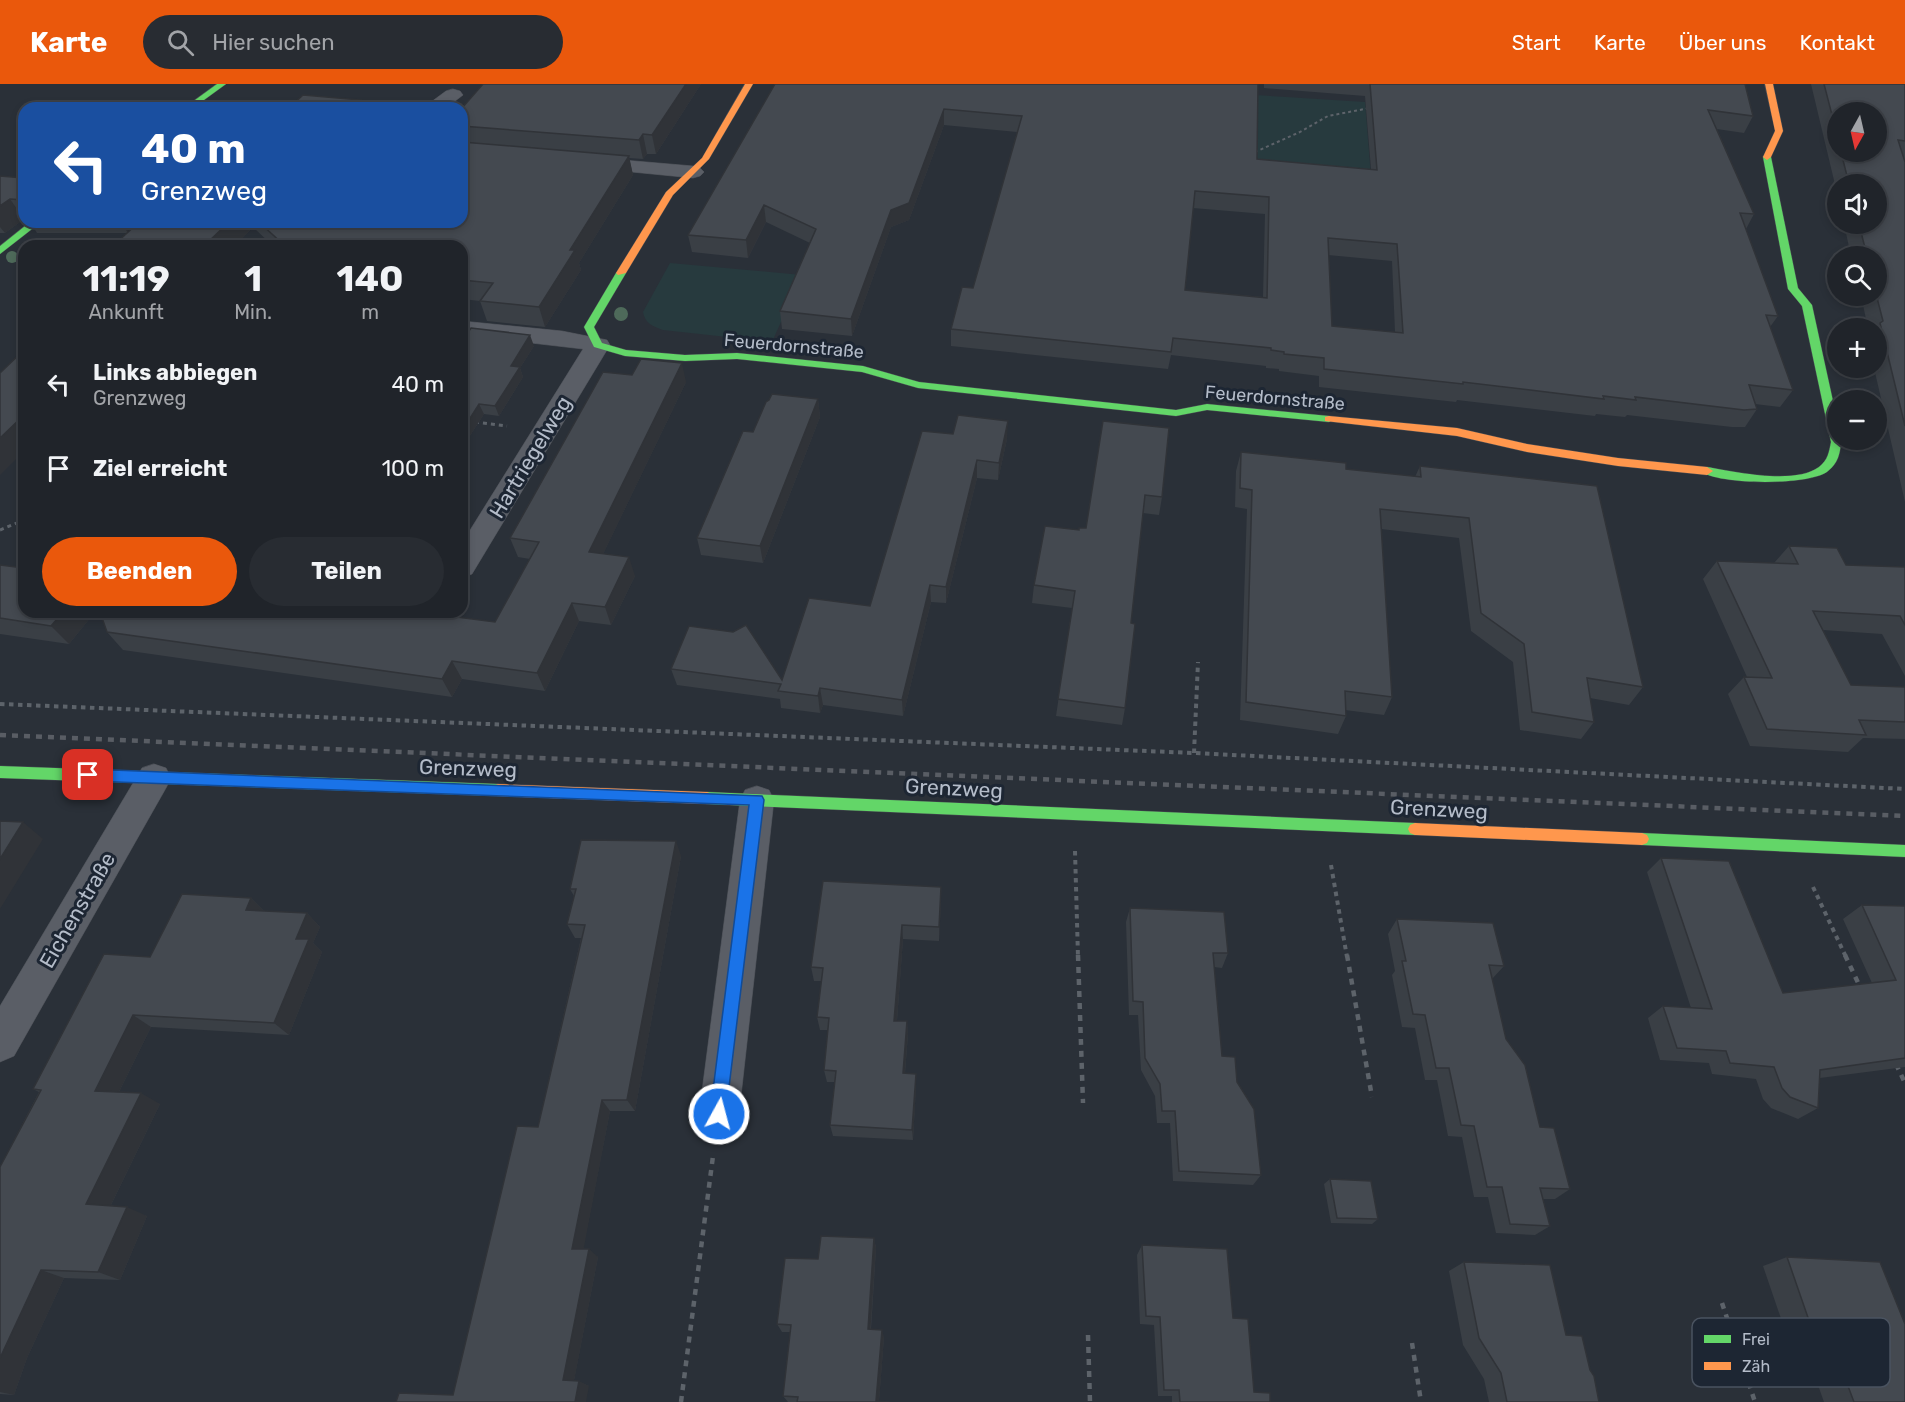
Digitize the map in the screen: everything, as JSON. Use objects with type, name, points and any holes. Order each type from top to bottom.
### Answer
[{"type":"street","points":[[196,102],[222,84]]},
{"type":"street","points":[[598,345],[589,327],[669,194],[705,159],[749,84]]},
{"type":"street","name":"Feuerdornstraße","points":[[598,345],[637,354],[685,358],[738,356],[863,369],[918,385],[1176,413],[1207,407],[1457,432],[1527,448],[1652,466],[1786,480],[1818,473],[1832,461],[1836,442],[1807,305],[1793,289],[1767,158],[1779,131],[1769,84]]},
{"type":"street","points":[[442,102],[453,95]]},
{"type":"street","points":[[568,162],[693,172]]},
{"type":"street","points":[[0,251],[29,228]]},
{"type":"street","points":[[468,329],[562,338],[598,345]]},
{"type":"street","name":"Hartriegelweg","points":[[468,557],[598,345]]},
{"type":"street","name":"Grenzweg","points":[[0,772],[757,800],[1905,851]]},
{"type":"street","name":"Eichenstraße","points":[[0,1043],[154,778]]},
{"type":"street","points":[[719,1114],[757,800]]},
{"type":"path","points":[[1249,155],[1266,145],[1300,132],[1328,116],[1365,107],[1377,108]]},
{"type":"path","points":[[0,530],[18,522]]},
{"type":"path","points":[[1194,753],[1198,662]]},
{"type":"path","points":[[0,704],[1194,753],[1905,789]]},
{"type":"path","points":[[1074,814],[1083,1103]]},
{"type":"path","points":[[1324,825],[1372,1097]]},
{"type":"path","points":[[1794,846],[1864,997]]},
{"type":"path","points":[[1895,1061],[1905,1083]]},
{"type":"path","points":[[681,1402],[719,1114]]},
{"type":"path","points":[[1722,1303],[1727,1318]]},
{"type":"path","points":[[1088,1335],[1090,1402]]},
{"type":"path","points":[[1412,1343],[1421,1402]]},
{"type":"path","points":[[1750,1387],[1755,1402]]},
{"type":"green space","points":[[1239,94],[1365,102],[1371,177],[1256,168]]},
{"type":"green space","points":[[670,263],[802,275],[772,342],[663,330],[650,324],[643,312]]},
{"type":"building","points":[[483,84],[686,84],[652,135],[643,134],[639,140],[468,126],[467,102]]},
{"type":"building","points":[[775,84],[1258,84],[1257,159],[1377,170],[1370,84],[1745,84],[1753,116],[1708,110],[1754,214],[1740,213],[1778,316],[1766,315],[1793,390],[1749,385],[1757,409],[1744,410],[1635,397],[1636,400],[1603,396],[1604,399],[1463,382],[1463,384],[1324,369],[1324,358],[1284,354],[1284,352],[1271,350],[1271,348],[1173,338],[1171,352],[951,329],[962,287],[973,288],[1022,116],[944,109],[909,203],[891,210],[851,319],[780,311],[816,229],[764,205],[746,240],[688,235]],"holes":[[[1195,191],[1269,197],[1267,298],[1185,290]],[[1328,238],[1397,244],[1403,333],[1332,326]]]},
{"type":"building","points":[[1824,84],[1905,84],[1905,141],[1898,140],[1905,162],[1905,426],[1887,352],[1887,318],[1882,318],[1879,306],[1887,306],[1887,246],[1864,246],[1862,234],[1887,234],[1887,174],[1846,174],[1844,162],[1887,162],[1887,102],[1829,102]]},
{"type":"building","points":[[303,95],[361,100],[359,102],[295,102]]},
{"type":"building","points":[[468,143],[629,156],[570,250],[575,250],[539,307],[480,301],[493,283],[468,281],[468,240],[278,240],[266,228],[468,228]]},
{"type":"building","points":[[0,176],[18,178],[18,200],[10,199],[0,206]]},
{"type":"building","points":[[132,228],[223,228],[210,240],[120,240]]},
{"type":"building","points":[[471,328],[530,335],[511,366],[520,367],[495,406],[479,404],[468,421],[468,332]]},
{"type":"building","points":[[18,356],[18,421],[0,438],[0,373]]},
{"type":"building","points":[[641,359],[682,363],[589,552],[629,557],[605,607],[572,603],[537,673],[452,661],[442,679],[107,632],[102,618],[464,618],[495,622],[539,542],[510,538],[603,372],[632,375]]},
{"type":"building","points":[[772,394],[818,399],[760,546],[697,538],[743,431],[753,432]]},
{"type":"building","points":[[958,415],[1008,421],[999,463],[977,460],[946,587],[930,585],[902,700],[820,688],[818,696],[778,691],[781,684],[671,669],[689,626],[733,632],[746,625],[782,680],[809,598],[870,606],[922,431],[953,434]]},
{"type":"building","points":[[1103,421],[1169,428],[1162,497],[1145,495],[1131,623],[1135,624],[1125,708],[1058,699],[1075,591],[1034,585],[1045,526],[1079,530],[1079,528],[1086,528]]},
{"type":"building","points":[[1241,452],[1346,463],[1346,469],[1421,477],[1420,466],[1597,486],[1643,687],[1587,678],[1594,722],[1532,712],[1524,644],[1481,613],[1469,518],[1380,509],[1392,697],[1345,691],[1346,716],[1246,702],[1252,490],[1240,488]]},
{"type":"building","points":[[1789,546],[1837,548],[1846,565],[1905,567],[1905,625],[1900,616],[1813,611],[1851,685],[1905,687],[1905,722],[1859,720],[1866,735],[1767,729],[1744,677],[1772,678],[1717,561],[1798,564]]},
{"type":"building","points":[[0,565],[18,567],[18,618],[58,618],[51,626],[0,618]]},
{"type":"building","points":[[0,821],[23,822],[0,859]]},
{"type":"building","points":[[581,840],[676,841],[627,1100],[602,1100],[572,1249],[589,1249],[563,1380],[579,1381],[575,1402],[396,1402],[399,1393],[453,1395],[517,1126],[538,1127],[585,925],[567,924],[576,889],[570,889]]},
{"type":"building","points":[[1661,858],[1729,861],[1783,993],[1896,980],[1862,905],[1905,906],[1905,1058],[1820,1070],[1818,1108],[1790,1097],[1782,1088],[1774,1067],[1730,1063],[1726,1051],[1677,1048],[1663,1006],[1712,1009]]},
{"type":"building","points":[[823,881],[941,887],[939,927],[902,925],[894,1021],[907,1021],[903,1073],[916,1074],[912,1130],[830,1125],[836,1071],[824,1070],[829,1018],[817,1017],[823,968],[811,967]]},
{"type":"building","points":[[182,894],[251,898],[246,910],[307,913],[296,939],[309,939],[274,1023],[133,1015],[95,1091],[141,1093],[86,1204],[127,1207],[98,1272],[41,1270],[0,1358],[0,1167],[41,1090],[33,1089],[104,954],[150,957]]},
{"type":"building","points":[[1130,908],[1224,912],[1228,953],[1213,953],[1222,1056],[1235,1057],[1237,1082],[1254,1109],[1261,1175],[1179,1171],[1175,1111],[1162,1111],[1160,1084],[1145,1058],[1143,1002],[1133,1001]]},
{"type":"building","points":[[1397,919],[1493,923],[1504,966],[1489,965],[1506,1039],[1525,1065],[1540,1127],[1554,1128],[1570,1189],[1540,1188],[1550,1226],[1510,1224],[1502,1187],[1487,1187],[1474,1126],[1461,1125],[1449,1068],[1436,1068],[1425,1015],[1413,1014],[1402,961],[1406,961]]},
{"type":"building","points":[[1330,1179],[1371,1181],[1378,1219],[1337,1218]]},
{"type":"building","points":[[821,1236],[874,1238],[868,1329],[882,1330],[876,1401],[890,1402],[797,1402],[798,1397],[783,1396],[791,1325],[777,1324],[785,1258],[818,1259]]},
{"type":"building","points":[[1142,1245],[1227,1249],[1233,1318],[1248,1319],[1254,1392],[1270,1393],[1270,1402],[1180,1402],[1179,1390],[1164,1390],[1160,1317],[1146,1316]]},
{"type":"building","points":[[1787,1257],[1880,1262],[1905,1324],[1905,1402],[1854,1402],[1848,1387],[1890,1387],[1890,1318],[1808,1318]]},
{"type":"building","points":[[1464,1262],[1550,1265],[1566,1335],[1582,1336],[1599,1402],[1507,1402],[1501,1373],[1479,1338]]},
{"type":"railway","points":[[0,735],[1905,816]]},
{"type":"traffic: fast","points":[[196,102],[222,84]]},
{"type":"traffic: fast","points":[[1707,471],[1755,478],[1793,479],[1823,470],[1834,454],[1836,442],[1807,305],[1793,289],[1767,157]]},
{"type":"traffic: fast","points":[[0,251],[29,228]]},
{"type":"traffic: fast","points":[[621,273],[589,327],[598,345],[625,353],[685,358],[737,356],[863,369],[918,385],[1176,413],[1207,407],[1329,419]]},
{"type":"traffic: fast","points":[[0,772],[498,790]]},
{"type":"traffic: fast","points":[[707,798],[1415,829]]},
{"type":"traffic: fast","points":[[1642,839],[1905,851]]},
{"type":"traffic: slow","points":[[621,273],[669,194],[705,159],[749,84]]},
{"type":"traffic: slow","points":[[1767,157],[1779,131],[1769,84]]},
{"type":"traffic: slow","points":[[1329,419],[1457,432],[1527,448],[1618,462],[1707,471]]},
{"type":"traffic: slow","points":[[498,790],[707,798]]},
{"type":"traffic: slow","points":[[1415,829],[1642,839]]},
{"type":"route","points":[[88,775],[757,800],[719,1114]]}]
